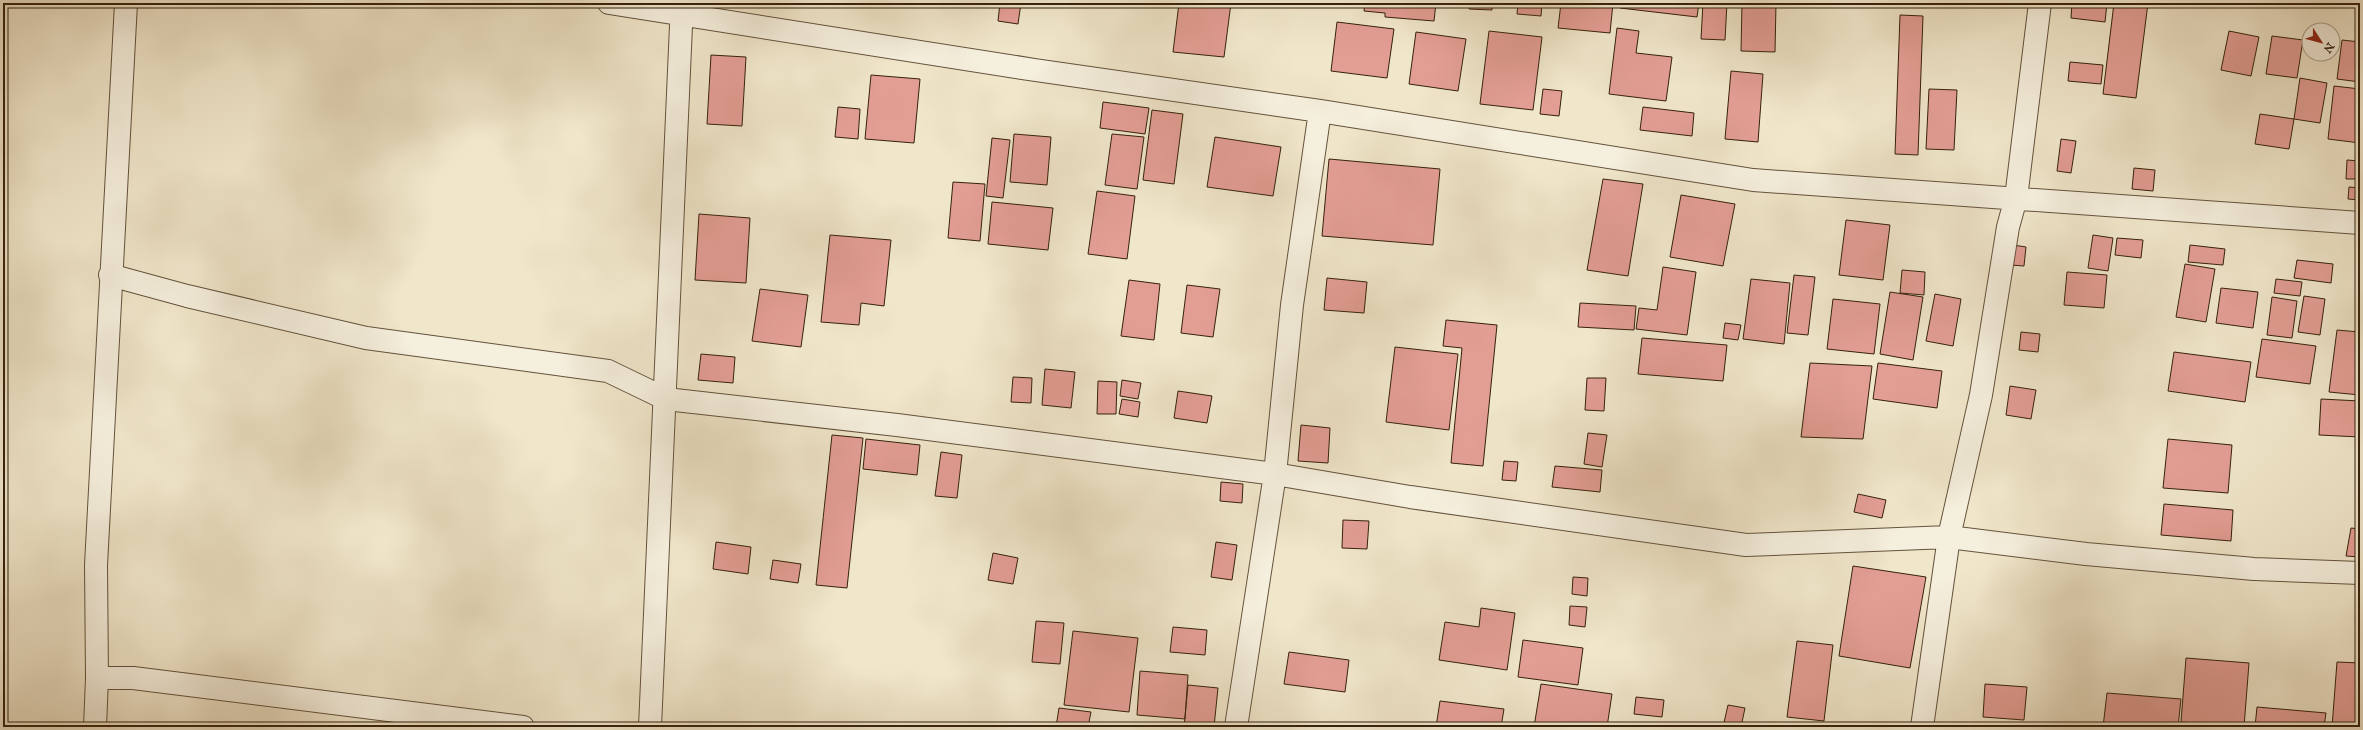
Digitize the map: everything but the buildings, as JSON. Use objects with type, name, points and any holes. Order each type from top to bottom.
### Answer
[{"type":"street","points":[[95,727],[97,678],[96,565],[110,275],[126,3]]},
{"type":"street","points":[[609,3],[682,8],[1035,70],[1320,111],[1753,180],[2360,223]]},
{"type":"street","points":[[1922,727],[1949,537],[1981,395],[2008,227],[2016,198],[2040,3]]},
{"type":"street","points":[[650,727],[666,399],[682,8]]},
{"type":"street","points":[[1236,727],[1275,474],[1292,306],[1320,111]]},
{"type":"street","points":[[110,275],[187,296],[366,338],[608,371],[666,399],[897,425],[1275,474],[1410,497],[1746,545],[1949,537],[2086,554],[2254,569],[2360,574]]},
{"type":"street","points":[[97,678],[133,678],[523,727]]}]
